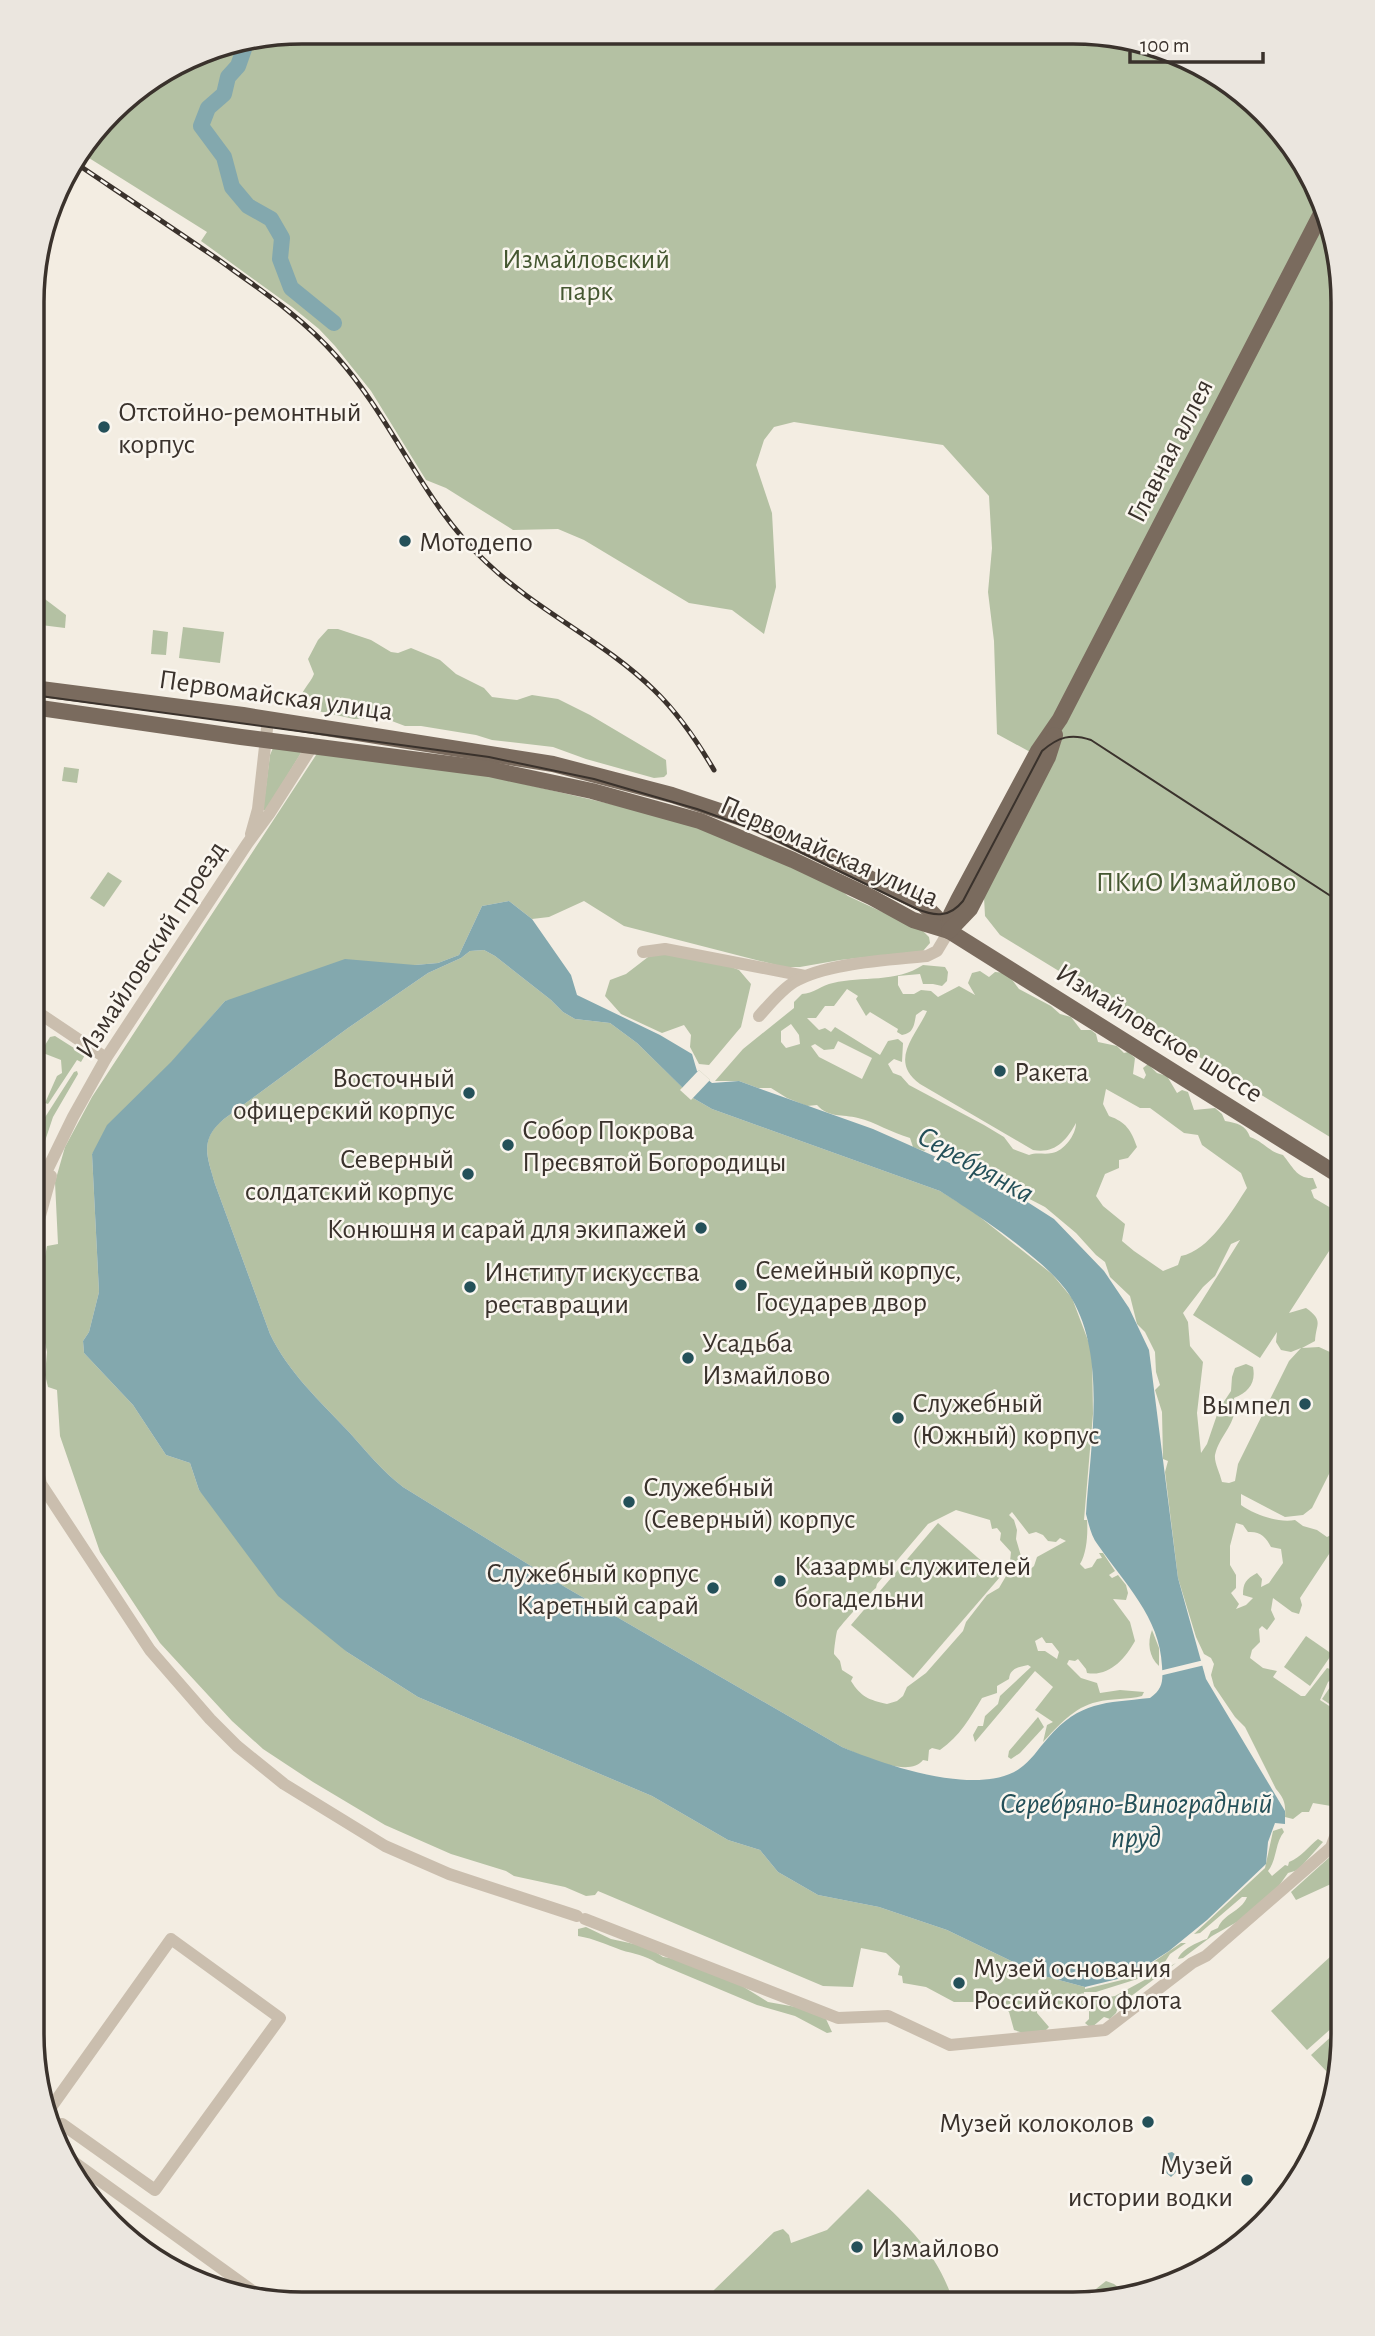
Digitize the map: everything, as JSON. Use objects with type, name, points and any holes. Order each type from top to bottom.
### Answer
[{"type":"main road","name":"Главная аллея","points":[[949,931],[951,914],[958,900],[1038,751],[1060,719],[1318,219]]},
{"type":"main road","name":"Первомайская улица","points":[[44,689],[422,741],[553,764],[672,795],[753,822],[923,904],[949,931]]},
{"type":"main road","points":[[133,722],[141,701]]},
{"type":"main road","name":"Первомайская улица","points":[[44,709],[489,769],[645,804],[700,821],[748,841],[870,897],[913,920],[949,931]]},
{"type":"main road","name":"Главная аллея","points":[[949,931],[970,909],[1048,757],[1060,719]]},
{"type":"main road","points":[[923,904],[941,908],[951,906],[958,900]]},
{"type":"main road","name":"Измайловское шоссе","points":[[949,931],[1331,1170]]},
{"type":"street","name":"Измайловский проезд","points":[[247,844],[258,809],[268,720]]},
{"type":"street","name":"Измайловский проезд","points":[[44,1176],[106,1058],[247,844],[270,814],[313,745]]},
{"type":"street","points":[[759,1016],[792,983],[805,976],[843,967],[926,956],[937,951],[949,931]]},
{"type":"street","points":[[643,952],[665,949],[805,976]]},
{"type":"street","points":[[44,1016],[106,1058]]},
{"type":"street","name":"Измайловский проезд","points":[[44,1202],[73,1117]]},
{"type":"street","points":[[44,1489],[150,1650],[210,1719],[237,1746],[284,1784],[385,1846],[449,1874],[581,1918],[838,2018],[888,2016],[950,2045],[1105,2030],[1192,1963],[1206,1956],[1331,1847]]},
{"type":"street","points":[[54,2104],[171,1939],[280,2018],[155,2189],[62,2124]]},
{"type":"street","points":[[79,2166],[245,2286]]},
{"type":"green space","name":"Измайловский парк","points":[[1091,44],[1157,57],[1188,70],[1231,97],[1256,119],[1278,144],[1305,187],[1318,218],[1331,284],[1331,1138],[1000,935],[985,916],[984,897],[1032,753],[997,734],[994,641],[988,592],[992,548],[989,496],[943,445],[794,422],[774,427],[764,440],[756,465],[772,513],[776,587],[764,634],[732,610],[689,603],[584,540],[558,529],[513,530],[446,488],[426,480],[371,391],[335,346],[292,307],[201,241],[207,232],[88,157],[119,119],[144,97],[172,78],[218,57],[268,46]]},
{"type":"green space","points":[[44,598],[66,615],[65,628],[44,625]]},
{"type":"green space","points":[[183,627],[224,632],[220,663],[179,658]]},
{"type":"green space","points":[[328,629],[338,629],[371,640],[391,652],[398,653],[411,648],[440,660],[456,674],[484,688],[492,697],[517,700],[532,695],[558,699],[666,760],[667,774],[654,778],[553,747],[492,740],[421,726],[405,726],[384,718],[354,719],[304,708],[299,702],[300,698],[314,674],[308,659],[318,640]]},
{"type":"green space","points":[[153,630],[168,632],[166,655],[151,654]]},
{"type":"green space","points":[[273,748],[299,750],[301,753],[266,810],[263,810],[270,755]]},
{"type":"green space","points":[[318,752],[490,776],[684,821],[833,884],[848,896],[923,931],[929,937],[930,943],[923,951],[784,967],[624,926],[584,901],[549,917],[532,919],[509,901],[482,906],[459,955],[438,963],[225,1001],[92,1154],[99,1292],[89,1332],[83,1341],[84,1353],[133,1405],[166,1455],[190,1463],[199,1490],[347,1652],[418,1697],[652,1796],[728,1840],[760,1850],[778,1872],[818,1895],[879,1907],[947,1930],[1040,1975],[1085,1989],[1130,1978],[1181,1943],[1186,1943],[1170,1954],[1163,1965],[1152,1967],[1150,1975],[1096,1992],[1084,1992],[1082,2004],[1089,2000],[1115,1996],[1176,1963],[1119,2005],[1110,2019],[1104,2017],[1091,2028],[1085,2023],[1089,2019],[1089,2010],[1037,2009],[1037,2013],[1049,2027],[1046,2030],[1023,2033],[1014,2030],[1009,2012],[996,2002],[954,2002],[926,1987],[903,1983],[902,1976],[898,1975],[900,1966],[886,1953],[861,1948],[853,1987],[823,1986],[598,1891],[595,1895],[586,1896],[565,1887],[514,1876],[451,1854],[385,1825],[263,1749],[232,1721],[160,1643],[100,1552],[60,1436],[57,1390],[48,1387],[45,1375],[47,1352],[44,1338],[44,1262],[47,1246],[58,1244],[55,1182],[65,1147],[92,1097]]},
{"type":"green space","points":[[64,767],[79,769],[77,783],[62,781]]},
{"type":"green space","points":[[108,872],[122,881],[104,907],[90,898]]},
{"type":"green space","name":"Усадьба Измайлово","points":[[484,950],[495,956],[575,1019],[610,1023],[637,1043],[682,1087],[699,1070],[710,1080],[693,1098],[712,1109],[940,1191],[971,1210],[1052,1274],[1072,1298],[1092,1351],[1093,1414],[1084,1520],[1087,1520],[1087,1536],[1080,1564],[1085,1569],[1092,1567],[1097,1559],[1102,1558],[1099,1553],[1103,1553],[1115,1571],[1109,1575],[1112,1578],[1118,1575],[1126,1585],[1126,1600],[1113,1599],[1130,1622],[1135,1641],[1121,1660],[1102,1672],[1087,1673],[1078,1659],[1069,1660],[1067,1664],[1081,1678],[1097,1683],[1100,1693],[1120,1690],[1144,1692],[1142,1696],[1089,1704],[1067,1718],[1043,1742],[1047,1725],[1053,1722],[1035,1710],[1053,1687],[1035,1671],[975,1742],[973,1735],[978,1726],[983,1726],[985,1716],[998,1704],[1000,1696],[1031,1667],[1021,1666],[1013,1670],[1009,1679],[997,1686],[997,1693],[982,1698],[964,1726],[947,1745],[940,1750],[929,1750],[928,1761],[923,1760],[907,1767],[872,1760],[842,1747],[565,1587],[403,1487],[381,1468],[305,1386],[270,1334],[215,1184],[208,1156],[208,1141],[216,1126],[224,1119],[348,1028],[428,973],[470,951]],"holes":[[[956,1510],[990,1520],[992,1529],[997,1528],[1001,1533],[1000,1540],[1011,1552],[1009,1571],[999,1588],[987,1595],[966,1622],[963,1631],[926,1673],[907,1687],[903,1696],[887,1704],[875,1701],[858,1691],[851,1681],[853,1677],[842,1670],[840,1661],[834,1654],[837,1631],[928,1524]],[[1012,1512],[1029,1534],[1036,1532],[1048,1541],[1056,1542],[1060,1538],[1066,1541],[1037,1557],[1034,1566],[1026,1573],[1016,1539],[1017,1530],[1009,1515]],[[1042,1637],[1046,1643],[1052,1643],[1059,1652],[1057,1659],[1045,1651],[1038,1651],[1035,1641]]]},
{"type":"green space","points":[[674,953],[721,963],[739,970],[751,984],[741,1027],[709,1065],[699,1064],[690,1047],[691,1035],[684,1025],[662,1033],[621,1014],[605,996],[610,980],[626,974],[652,954]]},
{"type":"green space","points":[[923,965],[945,967],[948,972],[947,981],[942,986],[923,984],[920,974],[898,976],[898,985],[903,994],[914,994],[921,990],[931,991],[938,997],[959,986],[975,995],[968,983],[972,973],[980,971],[989,977],[995,972],[1007,973],[1019,989],[1051,1006],[1060,1014],[1071,1017],[1081,1030],[1091,1030],[1096,1034],[1098,1042],[1117,1046],[1124,1053],[1128,1052],[1135,1058],[1133,1074],[1144,1079],[1146,1075],[1143,1068],[1148,1064],[1157,1073],[1167,1076],[1177,1093],[1182,1090],[1188,1092],[1194,1110],[1215,1108],[1225,1121],[1240,1125],[1250,1137],[1283,1155],[1299,1174],[1313,1178],[1317,1188],[1311,1190],[1314,1198],[1331,1208],[1331,1248],[1289,1313],[1306,1308],[1317,1319],[1315,1341],[1302,1348],[1319,1347],[1331,1352],[1331,1470],[1312,1508],[1303,1515],[1285,1517],[1241,1494],[1241,1505],[1267,1517],[1295,1520],[1327,1537],[1331,1535],[1331,1551],[1300,1598],[1302,1605],[1299,1614],[1273,1598],[1271,1610],[1275,1619],[1267,1630],[1262,1626],[1259,1629],[1260,1642],[1252,1650],[1250,1658],[1263,1668],[1277,1671],[1273,1677],[1301,1696],[1305,1696],[1327,1668],[1331,1669],[1331,1680],[1320,1700],[1331,1707],[1331,1806],[1313,1803],[1309,1812],[1302,1812],[1293,1819],[1285,1817],[1283,1798],[1245,1727],[1214,1686],[1211,1675],[1214,1664],[1211,1658],[1204,1654],[1196,1637],[1178,1578],[1165,1472],[1168,1461],[1163,1459],[1162,1412],[1155,1390],[1160,1385],[1155,1352],[1145,1332],[1137,1324],[1130,1296],[1110,1277],[1105,1262],[1045,1207],[991,1179],[959,1167],[930,1147],[924,1151],[913,1147],[910,1138],[864,1120],[831,1114],[817,1105],[807,1106],[771,1088],[758,1088],[739,1081],[715,1081],[743,1049],[794,1008],[794,1002],[802,994],[833,983],[902,974]],"holes":[[[847,989],[858,996],[856,999],[866,1016],[870,1012],[898,1029],[897,1032],[902,1035],[911,1030],[916,1015],[923,1010],[927,1011],[905,1057],[906,1066],[920,1084],[1033,1150],[1048,1150],[1059,1145],[1076,1123],[1072,1137],[1065,1146],[1052,1153],[1029,1155],[1013,1149],[1004,1137],[909,1085],[901,1076],[893,1073],[888,1064],[894,1059],[902,1062],[903,1043],[898,1039],[888,1041],[880,1055],[835,1027],[831,1032],[825,1028],[819,1030],[807,1018],[816,1018],[825,1006],[834,1006]],[[791,1024],[799,1035],[800,1044],[786,1048],[781,1042],[781,1031]],[[838,1041],[872,1058],[862,1079],[819,1057],[811,1046],[815,1044],[824,1050],[834,1049]],[[1106,1089],[1140,1108],[1150,1108],[1184,1133],[1198,1135],[1202,1145],[1241,1173],[1247,1188],[1210,1238],[1191,1253],[1181,1256],[1178,1265],[1163,1271],[1122,1241],[1125,1224],[1103,1206],[1096,1196],[1105,1174],[1119,1168],[1119,1160],[1128,1158],[1137,1147],[1127,1127],[1109,1116],[1103,1104]],[[1240,1240],[1193,1315],[1260,1358],[1277,1332],[1276,1342],[1281,1350],[1291,1352],[1301,1348],[1289,1361],[1238,1464],[1235,1481],[1229,1483],[1222,1482],[1215,1455],[1232,1422],[1234,1398],[1244,1393],[1252,1382],[1253,1367],[1246,1364],[1235,1368],[1231,1391],[1219,1409],[1207,1444],[1201,1453],[1197,1413],[1203,1362],[1190,1346],[1188,1322],[1183,1313],[1215,1276],[1231,1244]],[[1236,1523],[1243,1525],[1248,1532],[1262,1535],[1271,1547],[1281,1549],[1283,1563],[1269,1583],[1261,1587],[1262,1579],[1257,1573],[1250,1577],[1245,1584],[1243,1595],[1253,1598],[1236,1609],[1239,1604],[1231,1593],[1236,1588],[1236,1575],[1230,1565],[1230,1546]]]},
{"type":"green space","points":[[55,1036],[85,1055],[81,1062],[77,1060],[48,1104],[45,1103],[57,1076],[62,1073],[61,1060],[44,1053],[44,1047],[50,1037]]},
{"type":"green space","points":[[77,1071],[78,1074],[53,1117],[44,1144],[44,1119]]},
{"type":"green space","points":[[938,1523],[1000,1577],[913,1678],[851,1625]]},
{"type":"green space","points":[[1152,1630],[1159,1648],[1159,1666],[1150,1650]]},
{"type":"green space","points":[[1306,1636],[1331,1653],[1310,1686],[1284,1667]]},
{"type":"green space","points":[[1331,1686],[1331,1705],[1322,1699]]},
{"type":"green space","points":[[1038,1717],[1044,1727],[1020,1753],[1011,1759],[1008,1757],[1009,1751]]},
{"type":"green space","points":[[1282,1828],[1284,1832],[1268,1871],[1272,1876],[1285,1865],[1288,1866],[1289,1862],[1318,1839],[1323,1842],[1298,1870],[1288,1873],[1278,1887],[1244,1918],[1178,1959],[1194,1944],[1207,1939],[1211,1931],[1218,1928],[1224,1919],[1241,1906],[1247,1897],[1242,1897],[1200,1933],[1194,1934],[1265,1868],[1273,1831]]},
{"type":"green space","points":[[1331,1856],[1331,1884],[1296,1900],[1291,1892]]},
{"type":"green space","points":[[586,1927],[611,1939],[648,1947],[663,1957],[682,1960],[734,1981],[768,2002],[796,2007],[826,2019],[832,2032],[827,2033],[795,2016],[757,2005],[644,1956],[578,1936],[578,1929]]},
{"type":"green space","points":[[1331,1956],[1331,2029],[1307,2050],[1271,2011]]},
{"type":"green space","points":[[1331,2037],[1328,2073],[1311,2055]]},
{"type":"green space","name":"Измайлово","points":[[868,2189],[920,2241],[939,2269],[949,2292],[713,2292],[774,2232],[783,2229],[789,2235],[791,2243],[827,2230]]},
{"type":"green space","points":[[1106,2281],[1119,2288],[1107,2290],[1092,2292]]},
{"type":"water","name":"Серебряно-Виноградный пруд","points":[[509,901],[532,919],[571,975],[577,995],[660,1035],[692,1054],[697,1071],[712,1083],[739,1081],[873,1129],[1004,1187],[1054,1219],[1104,1271],[1129,1308],[1149,1350],[1178,1578],[1206,1679],[1285,1811],[1285,1824],[1275,1823],[1268,1842],[1266,1864],[1207,1920],[1169,1951],[1130,1976],[1085,1987],[1040,1975],[947,1930],[879,1907],[818,1895],[778,1872],[760,1850],[728,1840],[652,1796],[418,1697],[347,1652],[278,1596],[199,1490],[190,1463],[166,1455],[133,1405],[84,1353],[83,1341],[89,1332],[99,1292],[92,1154],[107,1125],[171,1062],[225,1001],[345,959],[415,965],[438,963],[459,955],[482,906]],"holes":[[[484,950],[575,1019],[610,1023],[637,1043],[693,1098],[712,1109],[940,1191],[1012,1240],[1062,1285],[1083,1323],[1093,1376],[1093,1433],[1086,1514],[1096,1542],[1139,1601],[1155,1632],[1160,1648],[1162,1676],[1160,1688],[1154,1695],[1150,1698],[1106,1703],[1082,1710],[1060,1726],[1023,1766],[1001,1777],[979,1780],[930,1775],[860,1754],[842,1747],[565,1587],[403,1487],[381,1468],[305,1386],[270,1334],[215,1184],[207,1149],[211,1134],[224,1119],[428,973],[470,951]]]},
{"type":"water","points":[[1172,2152],[1179,2157],[1180,2163],[1171,2177],[1164,2171],[1163,2165],[1168,2153]]},
{"type":"pier","points":[[699,1070],[710,1080],[691,1100],[680,1090]]},
{"type":"pier","points":[[1204,1660],[1205,1665],[1159,1676],[1159,1671]]},
{"type":"waterway","name":"Серебрянка","points":[[243,51],[238,66],[228,77],[224,94],[208,108],[201,126],[224,157],[232,187],[248,206],[271,219],[282,238],[280,259],[291,288],[334,323]]},
{"type":"tram line","points":[[44,696],[489,757],[594,779],[697,809],[753,829],[917,909],[936,914],[948,913],[963,901],[1042,751],[1054,742],[1077,737],[1091,740],[1331,896]]},
{"type":"railway","points":[[81,167],[219,260],[281,305],[324,343],[357,382],[426,489],[464,539],[506,580],[635,672],[672,709],[714,770]]},
{"type":"place","name":"Отстойно-ремонтный корпус","points":[[104,427]]},
{"type":"place","name":"Мотодепо","points":[[405,541]]},
{"type":"place","name":"Ракета","points":[[1000,1071]]},
{"type":"place","name":"Восточный офицерский корпус","points":[[469,1093]]},
{"type":"place","name":"Собор Покрова Пресвятой Богородицы","points":[[508,1145]]},
{"type":"place","name":"Северный солдатский корпус","points":[[468,1174]]},
{"type":"place","name":"Конюшня и сарай для экипажей","points":[[701,1228]]},
{"type":"place","name":"Семейный корпус, Государев двор","points":[[741,1285]]},
{"type":"place","name":"Институт искусства реставрации","points":[[470,1287]]},
{"type":"place","name":"Усадьба Измайлово","points":[[688,1358]]},
{"type":"place","name":"Вымпел","points":[[1305,1404]]},
{"type":"place","name":"Служебный (Южный) корпус","points":[[898,1418]]},
{"type":"place","name":"Служебный (Северный) корпус","points":[[629,1502]]},
{"type":"place","name":"Казармы служителей богадельни","points":[[780,1581]]},
{"type":"place","name":"Служебный корпус Каретный сарай","points":[[713,1588]]},
{"type":"place","name":"Музей основания Российского флота","points":[[959,1983]]},
{"type":"place","name":"Музей колоколов","points":[[1148,2122]]},
{"type":"place","name":"Музей истории водки","points":[[1247,2180]]},
{"type":"place","name":"Измайлово","points":[[857,2247]]},
{"type":"park label","name":"ПКиО Измайлово","points":[[1196,881]]}]
